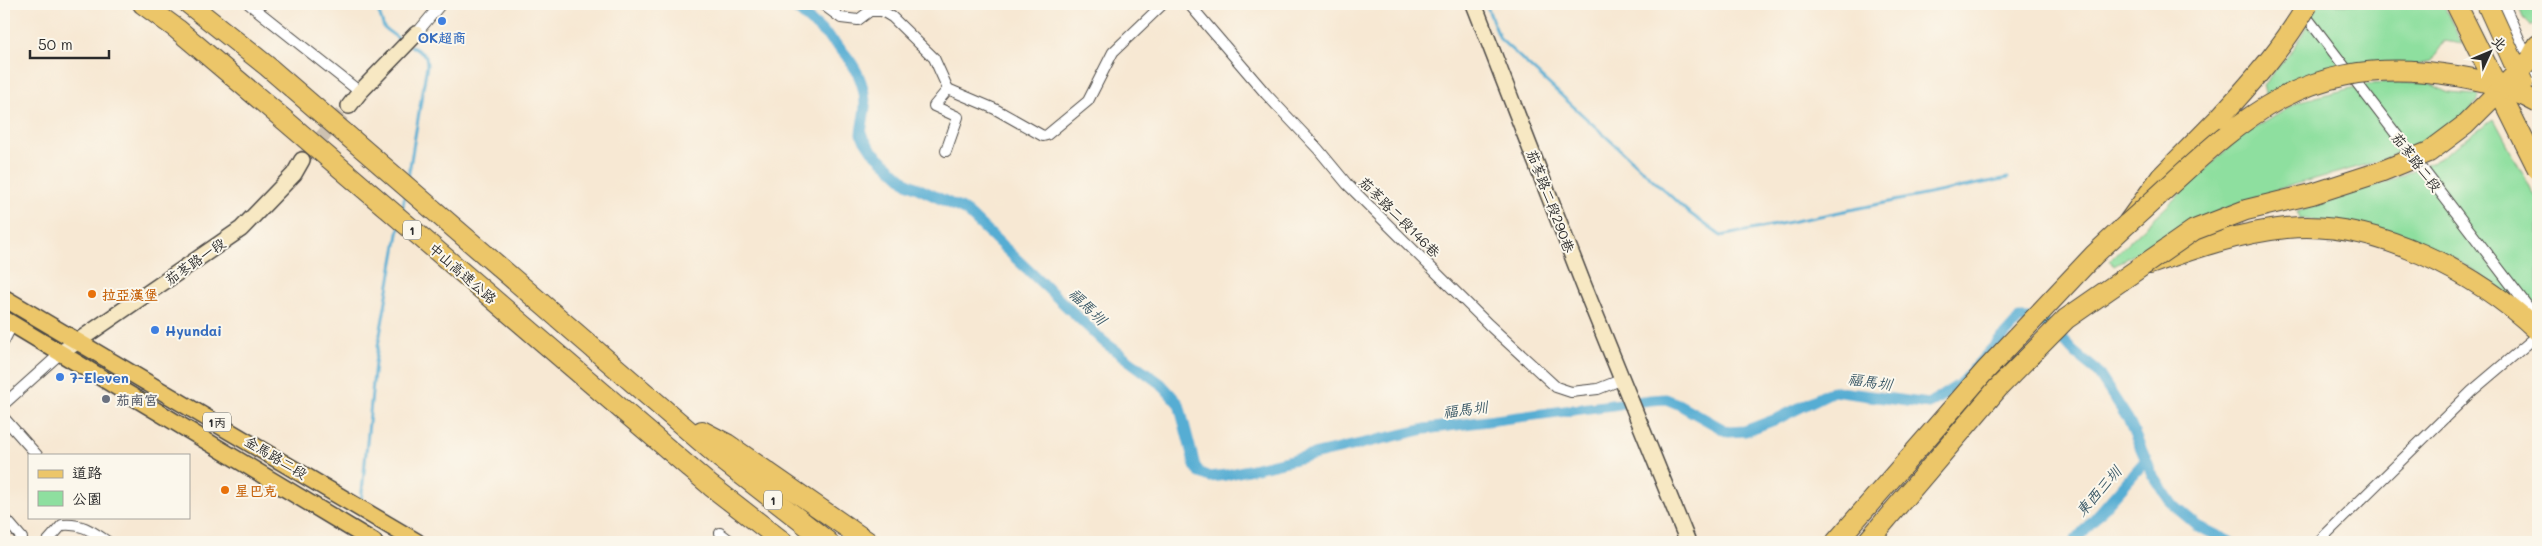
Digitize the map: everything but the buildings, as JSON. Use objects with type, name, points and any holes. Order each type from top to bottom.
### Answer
[{"type":"highway","name":"中山高速公路","points":[[143,4],[177,29],[295,129],[711,486],[783,542]]},
{"type":"highway","name":"中山高速公路","points":[[189,4],[267,66],[719,457],[828,542]]},
{"type":"highway","points":[[2127,224],[2161,176],[2264,70],[2296,25],[2308,4]]},
{"type":"highway","points":[[2456,4],[2538,169]]},
{"type":"highway","points":[[2487,4],[2538,114]]},
{"type":"highway","points":[[1867,542],[1998,388],[2066,319],[2194,230],[2246,210],[2312,194],[2380,172],[2429,152],[2465,125],[2495,97],[2530,60],[2538,45]]},
{"type":"highway","points":[[1836,542],[1986,370],[2094,255],[2223,136],[2279,98],[2315,82],[2355,73],[2404,70],[2487,81],[2538,103]]},
{"type":"highway","points":[[2137,269],[2213,242],[2252,233],[2287,228],[2331,228],[2368,236],[2418,252],[2442,263],[2513,307],[2538,331]]},
{"type":"highway","points":[[671,415],[727,444],[868,542]]},
{"type":"highway","points":[[1822,542],[1918,450]]},
{"type":"highway","points":[[711,486],[763,542]]},
{"type":"highway","points":[[1877,542],[1887,518]]},
{"type":"main road","name":"金馬路二段","points":[[4,298],[417,542]]},
{"type":"main road","name":"金馬路二段","points":[[8,321],[365,536]]},
{"type":"street","points":[[249,4],[360,92]]},
{"type":"street","points":[[349,106],[360,92],[410,41],[441,4]]},
{"type":"street","points":[[822,4],[841,18],[858,20],[870,11],[882,11],[892,17],[934,58],[948,89],[995,109],[1043,136],[1047,135],[1088,101],[1113,52],[1163,4]]},
{"type":"street","name":"茄苳路二段146巷","points":[[1189,4],[1266,94],[1318,149],[1347,184],[1489,325],[1556,387],[1571,392],[1598,389],[1623,378]]},
{"type":"street","name":"茄苳路二段290巷","points":[[1474,4],[1688,542]]},
{"type":"street","name":"茄苳路二段","points":[[2297,4],[2538,320]]},
{"type":"street","points":[[2504,4],[2538,83]]},
{"type":"street","points":[[946,151],[958,117],[934,106],[948,89]]},
{"type":"street","name":"茄苳路一段","points":[[4,404],[78,340],[241,229],[294,174],[302,160]]},
{"type":"street","points":[[4,341],[8,321]]},
{"type":"street","points":[[2318,542],[2472,391],[2538,336]]},
{"type":"street","points":[[4,418],[36,454]]},
{"type":"street","points":[[4,517],[22,538]]},
{"type":"street","points":[[47,542],[62,525],[75,524],[87,528],[108,542]]},
{"type":"street","points":[[720,533],[732,542]]},
{"type":"green space","points":[[2319,4],[2443,4],[2462,44],[2445,41],[2430,62],[2266,98],[2263,85],[2295,47]]},
{"type":"green space","points":[[2518,4],[2538,4],[2538,17],[2533,25],[2530,25],[2523,18]]},
{"type":"green space","points":[[2427,82],[2448,93],[2477,95],[2479,98],[2464,118],[2432,139],[2376,162],[2275,190],[2184,225],[2114,266],[2109,261],[2239,138],[2300,101],[2368,84]]},
{"type":"green space","points":[[2494,119],[2538,202],[2538,307],[2522,294],[2515,300],[2458,261],[2421,244],[2369,230],[2299,218],[2297,212],[2387,182],[2440,158]]},
{"type":"waterway","points":[[376,4],[384,28],[403,42]]},
{"type":"waterway","name":"福馬圳","points":[[791,4],[840,48],[858,75],[863,90],[865,107],[861,134],[872,151],[907,183],[966,211],[1104,342],[1161,384],[1179,404],[1195,466],[1200,473],[1210,477],[1226,475],[1425,429],[1651,400],[1666,399],[1728,432],[1745,431],[1779,418],[1833,391],[1929,404],[1960,384],[2019,319],[2037,319],[2055,331],[2076,354],[2096,370],[2128,419],[2152,474],[2172,504],[2198,526],[2230,542]]},
{"type":"waterway","points":[[1486,4],[1500,39],[1688,212],[1721,236],[2008,178]]},
{"type":"waterway","points":[[408,178],[427,65],[426,56],[411,46]]},
{"type":"waterway","points":[[402,212],[405,194]]},
{"type":"waterway","points":[[361,502],[375,363],[399,228]]},
{"type":"waterway","name":"東西三圳","points":[[2074,542],[2146,460]]},
{"type":"tunnel","points":[[302,160],[349,106]]},
{"type":"place","name":"OK超商","points":[[442,21]]},
{"type":"place","name":"拉亞漢堡","points":[[92,294]]},
{"type":"place","name":"Hyundai","points":[[155,330]]},
{"type":"place","name":"7-Eleven","points":[[60,377]]},
{"type":"place","name":"茄南宮","points":[[106,399]]},
{"type":"place","name":"星巴克","points":[[225,490]]}]
